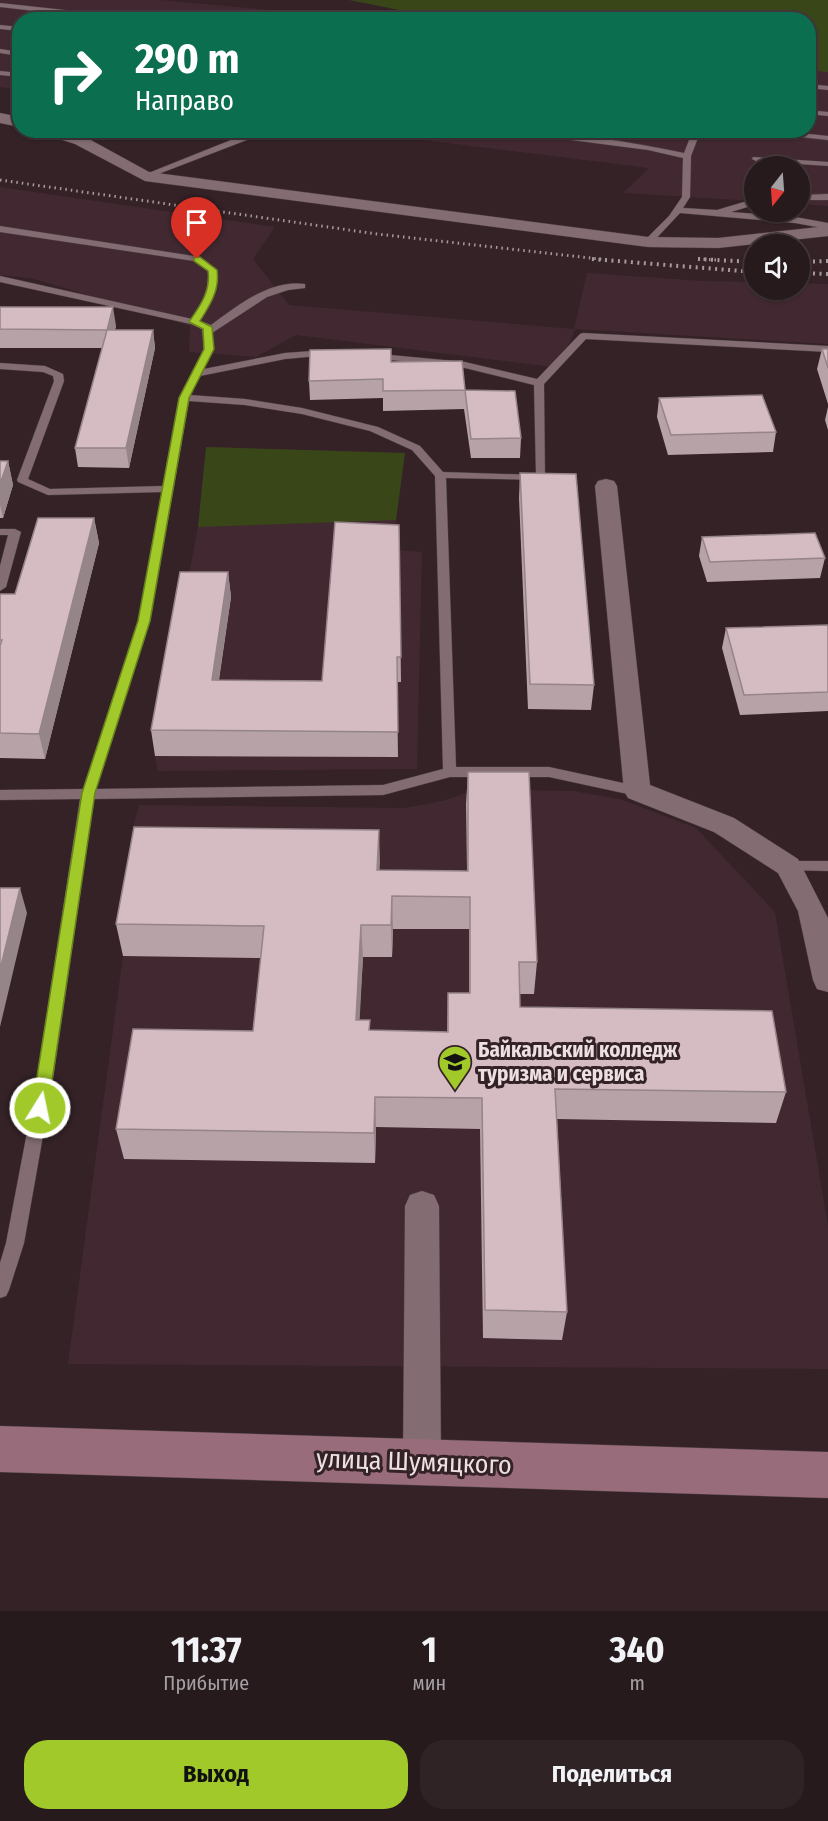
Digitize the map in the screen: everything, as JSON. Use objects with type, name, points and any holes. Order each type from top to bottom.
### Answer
[{"type":"main road","name":"улица Шумяцкого","points":[[0,1449],[828,1475]]},
{"type":"street","points":[[72,138],[145,176],[648,242],[718,243],[828,231]]},
{"type":"street","points":[[606,486],[637,791],[724,825],[788,866],[820,911],[828,980]]},
{"type":"street","points":[[422,1206],[422,1462]]},
{"type":"lane","points":[[0,5],[64,12]]},
{"type":"lane","points":[[145,176],[244,138]]},
{"type":"lane","points":[[565,138],[648,148],[687,156]]},
{"type":"lane","points":[[648,242],[686,197],[687,156],[694,138]]},
{"type":"lane","points":[[810,163],[828,164]]},
{"type":"lane","points":[[810,198],[828,197]]},
{"type":"lane","points":[[717,213],[744,205]]},
{"type":"lane","points":[[677,210],[795,220],[828,226]]},
{"type":"lane","points":[[0,229],[197,259],[212,270],[214,282],[208,301],[194,322]]},
{"type":"lane","points":[[0,279],[194,322],[207,327],[209,349],[184,398],[144,621],[88,793],[44,1085],[15,1243],[0,1290]]},
{"type":"lane","points":[[208,332],[263,293],[287,286],[302,286]]},
{"type":"lane","points":[[440,475],[541,478],[538,383],[583,336],[828,349]]},
{"type":"lane","points":[[196,374],[285,356],[317,352],[340,353]]},
{"type":"lane","points":[[362,355],[465,365],[538,383]]},
{"type":"lane","points":[[0,366],[45,369],[58,374],[59,381],[22,480],[48,492],[167,489]]},
{"type":"lane","points":[[184,398],[245,402],[302,411],[374,429],[416,448],[440,475],[450,772]]},
{"type":"lane","points":[[0,532],[15,532],[0,587]]},
{"type":"lane","points":[[0,795],[383,790],[450,772],[549,772],[637,791]]},
{"type":"lane","points":[[788,866],[828,866]]},
{"type":"shaded area","points":[[0,0],[160,0],[293,12],[12,12],[12,88],[0,87]]},
{"type":"shaded area","points":[[816,59],[828,60],[828,206],[810,205],[810,156],[744,156],[744,200],[623,193],[649,168],[406,138],[816,138]]},
{"type":"shaded area","points":[[0,187],[275,227],[253,259],[289,305],[574,329],[587,273],[744,282],[744,300],[810,300],[810,283],[828,284],[828,344],[575,329],[560,368],[296,335],[256,357],[189,352],[190,326],[31,278],[0,275]]},
{"type":"shaded area","points":[[206,447],[405,453],[396,520],[399,550],[422,552],[417,769],[158,771],[155,756],[198,527]]},
{"type":"shaded area","name":"Байкальский колледж туризма и сервиса","points":[[477,789],[573,791],[620,799],[696,828],[775,912],[828,1226],[828,1369],[68,1364],[123,956],[147,835],[131,835],[139,805],[404,808],[443,801]]},
{"type":"green space","points":[[349,0],[828,0],[828,72],[816,71],[816,12],[409,12]]},
{"type":"green space","points":[[206,447],[405,453],[396,520],[198,527]]},
{"type":"building","points":[[0,307],[113,307],[107,330],[0,329]]},
{"type":"building","points":[[107,330],[153,330],[126,448],[75,448]]},
{"type":"building","points":[[391,349],[391,362],[462,361],[465,390],[383,391],[383,379],[309,381],[310,350]]},
{"type":"building","points":[[822,349],[828,349],[828,368]]},
{"type":"building","points":[[465,390],[515,391],[521,438],[471,439]]},
{"type":"building","points":[[762,395],[776,432],[671,435],[659,398]]},
{"type":"building","points":[[0,461],[8,461],[0,484]]},
{"type":"building","points":[[520,473],[576,474],[594,685],[530,684]]},
{"type":"building","points":[[38,518],[94,518],[39,734],[0,733],[0,646],[2,640],[0,640],[0,594],[15,594]]},
{"type":"building","points":[[335,522],[399,525],[401,657],[397,657],[398,732],[151,730],[180,572],[228,572],[212,680],[322,681]]},
{"type":"building","points":[[815,533],[825,558],[710,562],[702,537]]},
{"type":"building","points":[[828,625],[828,692],[744,695],[726,628]]},
{"type":"building","points":[[468,772],[529,772],[537,962],[519,962],[520,1007],[772,1011],[786,1092],[555,1089],[567,1312],[485,1310],[482,1098],[375,1097],[374,1133],[116,1129],[133,1029],[253,1031],[264,926],[116,924],[134,827],[379,830],[377,870],[468,871]],"holes":[[[392,896],[470,897],[470,993],[448,993],[448,1032],[369,1030],[370,1020],[356,1020],[361,925],[391,925]]]},
{"type":"building","points":[[0,888],[20,888],[0,970]]},
{"type":"railway","points":[[0,180],[377,234],[608,260]]},
{"type":"railway","points":[[592,259],[744,271]]},
{"type":"railway","points":[[717,260],[698,259],[744,261]]},
{"type":"railway","points":[[810,262],[828,261]]},
{"type":"railway","points":[[810,273],[828,274]]},
{"type":"place","name":"Байкальский колледж туризма и сервиса","points":[[455,1091]]},
{"type":"route","points":[[40,1108],[88,793],[144,621],[184,398],[209,349],[207,327],[194,322],[208,301],[214,282],[212,270],[197,259]]}]
